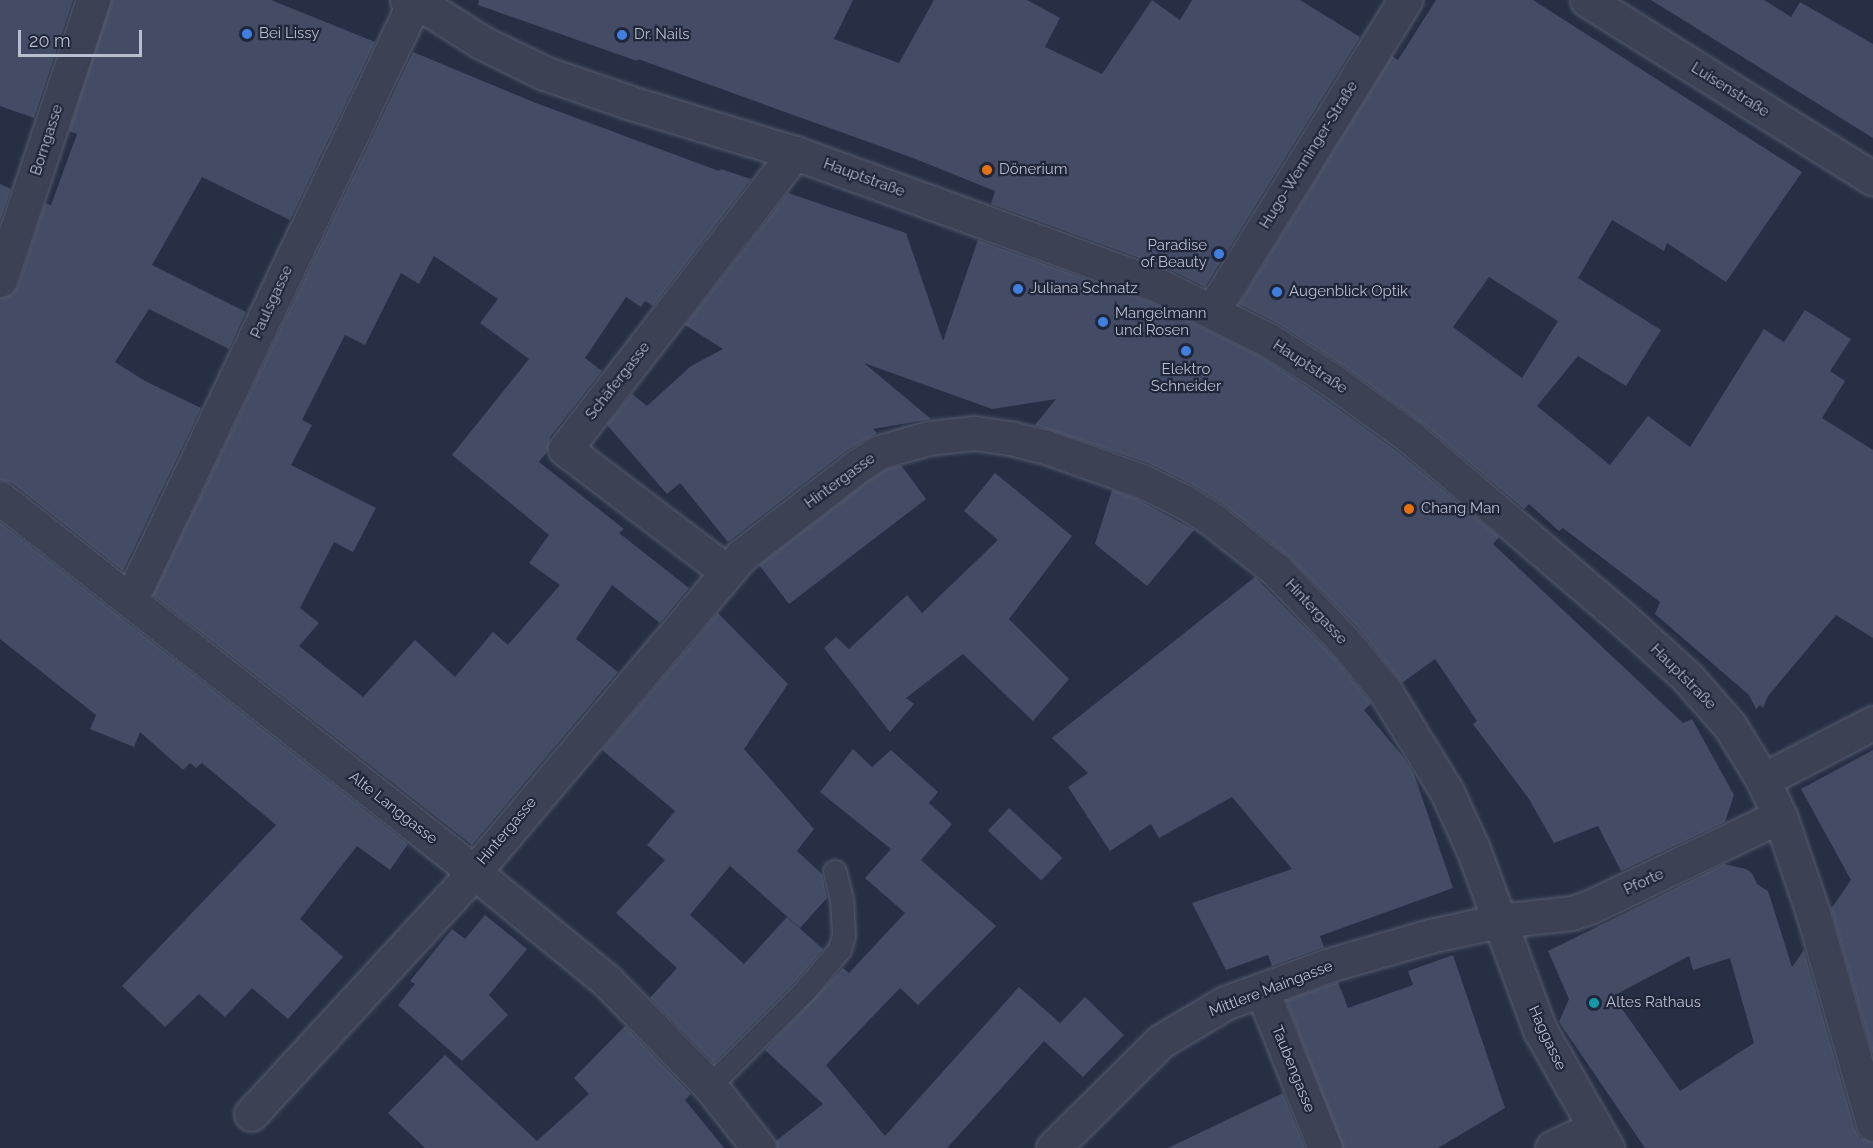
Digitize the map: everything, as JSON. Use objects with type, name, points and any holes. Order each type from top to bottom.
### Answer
[{"type":"street","name":"Borngasse","points":[[0,280],[93,0]]},
{"type":"street","name":"Hugo-Wenninger-Straße","points":[[1213,310],[1405,0]]},
{"type":"street","name":"Luisenstraße","points":[[1587,0],[1873,179]]},
{"type":"street","name":"Hauptstraße","points":[[411,1],[454,23],[500,52],[544,73],[628,102],[795,153],[1115,268],[1213,310],[1276,344],[1410,437],[1576,576],[1687,677],[1730,726],[1763,780],[1780,816],[1813,913],[1873,1124]]},
{"type":"street","name":"Paulsgasse","points":[[130,601],[411,1]]},
{"type":"street","name":"Schäfergasse","points":[[726,571],[565,448],[795,153]]},
{"type":"street","name":"Hintergasse","points":[[251,1114],[474,872],[726,571],[742,555],[857,466],[879,452],[928,438],[974,433],[1010,438],[1046,447],[1142,481],[1213,520],[1276,570],[1346,643],[1379,683],[1406,722],[1446,790],[1473,849],[1499,921]]},
{"type":"street","name":"Alte Langgasse","points":[[0,498],[474,872],[606,980],[710,1086],[759,1148]]},
{"type":"street","points":[[1763,780],[1873,723]]},
{"type":"street","name":"Pforte","points":[[1499,921],[1572,913],[1592,906],[1780,816]]},
{"type":"street","name":"Mittlere Maingasse","points":[[1053,1148],[1161,1041],[1225,1003],[1326,966],[1430,936],[1499,921]]},
{"type":"street","name":"Haggasse","points":[[1499,921],[1540,1030],[1601,1138]]},
{"type":"street","name":"Taubengasse","points":[[1262,990],[1325,1148]]},
{"type":"street","points":[[1552,1148],[1601,1138]]},
{"type":"lane","points":[[710,1086],[806,991],[840,950],[844,936],[842,900],[835,872]]},
{"type":"building","points":[[0,0],[73,0],[34,118],[0,106]]},
{"type":"building","points":[[111,0],[271,0],[375,42],[290,220],[202,177],[152,265],[246,312],[229,349],[149,309],[115,362],[145,381],[201,408],[123,571],[12,483],[0,480],[0,298],[12,294],[18,286],[45,203],[51,205],[77,134],[69,131]]},
{"type":"building","points":[[479,0],[853,0],[834,39],[899,63],[934,0],[1027,0],[1060,18],[1045,47],[1102,74],[1152,0],[1180,20],[1192,0],[1300,0],[1360,37],[1205,287],[1167,268],[991,204],[995,191],[913,158],[638,59],[637,61],[478,5]]},
{"type":"building","points":[[1436,0],[1533,0],[1802,172],[1726,282],[1667,243],[1664,251],[1612,220],[1578,278],[1661,330],[1626,386],[1578,356],[1537,406],[1610,465],[1648,416],[1690,447],[1764,329],[1784,342],[1805,310],[1851,339],[1830,371],[1845,381],[1822,418],[1873,450],[1873,638],[1836,615],[1768,696],[1763,708],[1760,705],[1756,709],[1749,695],[1655,614],[1660,602],[1563,528],[1559,531],[1529,504],[1524,509],[1422,423],[1341,364],[1277,323],[1239,304],[1392,56],[1398,60]],"holes":[[[1489,277],[1558,321],[1522,378],[1453,327]]]},
{"type":"building","points":[[1651,0],[1764,0],[1791,17],[1800,2],[1873,44],[1873,138]]},
{"type":"building","points":[[413,52],[536,103],[719,171],[721,169],[751,179],[653,306],[645,301],[641,307],[626,297],[585,358],[602,371],[550,437],[547,452],[539,462],[624,529],[619,533],[689,588],[660,623],[612,585],[576,639],[618,672],[472,845],[153,595]],"holes":[[[434,256],[498,299],[480,323],[529,359],[452,455],[549,535],[529,563],[560,585],[508,645],[493,632],[455,677],[415,640],[363,697],[299,646],[319,623],[300,608],[334,542],[353,552],[376,508],[291,465],[312,425],[302,420],[345,335],[365,345],[401,273],[419,284]]]},
{"type":"building","points":[[0,184],[11,189],[0,221]]},
{"type":"building","points":[[788,193],[906,233],[943,341],[978,240],[1153,303],[1258,355],[1319,395],[1398,452],[1499,537],[1493,544],[1683,723],[1692,719],[1734,795],[1725,822],[1621,871],[1598,826],[1554,843],[1529,799],[1473,724],[1477,721],[1435,659],[1402,683],[1360,630],[1289,557],[1223,504],[1191,484],[1148,463],[1035,425],[1056,399],[992,409],[864,363],[931,419],[873,429],[877,433],[846,451],[728,542],[680,483],[667,494],[607,425],[632,394],[647,406],[691,366],[723,349],[685,325]]},
{"type":"building","points":[[901,465],[926,499],[789,604],[759,565],[868,481],[887,469]]},
{"type":"building","points":[[995,473],[1072,536],[1009,619],[1069,679],[1033,721],[963,654],[906,698],[914,704],[890,732],[824,648],[836,637],[849,649],[907,595],[922,613],[998,540],[964,511]]},
{"type":"building","points":[[1112,490],[1135,498],[1194,530],[1147,586],[1095,544]]},
{"type":"building","points":[[0,522],[408,844],[390,870],[357,846],[300,919],[343,957],[288,1019],[252,988],[225,1017],[199,994],[165,1027],[122,986],[276,825],[202,763],[196,768],[190,763],[183,770],[140,732],[134,747],[90,729],[96,715],[0,639]]},
{"type":"building","points":[[1255,577],[1332,655],[1370,702],[1371,704],[1364,710],[1404,758],[1414,774],[1453,888],[1320,936],[1324,947],[1272,966],[1268,955],[1226,970],[1192,903],[1292,869],[1232,797],[1159,838],[1151,824],[1110,851],[1068,787],[1088,773],[1052,738]]},
{"type":"building","points":[[718,613],[788,684],[744,749],[814,829],[797,851],[822,874],[827,898],[800,928],[730,866],[690,915],[744,964],[787,917],[823,949],[795,982],[714,1063],[650,998],[677,968],[616,913],[665,860],[647,845],[675,811],[602,750]]},
{"type":"building","points":[[853,749],[872,767],[891,750],[938,792],[929,803],[952,824],[921,860],[996,926],[918,1005],[900,988],[826,1065],[885,1136],[1019,987],[1060,1023],[1085,997],[1124,1035],[1083,1077],[1044,1041],[947,1148],[777,1148],[776,1141],[823,1104],[765,1050],[843,968],[849,973],[905,913],[865,878],[891,849],[820,792]]},
{"type":"building","points":[[1873,750],[1873,1055],[1831,909],[1851,880],[1801,789]]},
{"type":"building","points":[[1009,808],[1062,858],[1041,880],[988,831]]},
{"type":"building","points":[[1724,864],[1746,869],[1752,873],[1757,884],[1768,891],[1792,967],[1804,950],[1855,1129],[1860,1138],[1873,1142],[1873,1148],[1645,1148],[1559,1022],[1569,999],[1548,951]],"holes":[[[1689,956],[1693,970],[1730,958],[1754,1043],[1680,1091],[1613,996]]]},
{"type":"building","points":[[485,915],[527,949],[489,995],[508,1015],[462,1061],[398,1005],[415,984],[410,981],[452,929],[465,939]]},
{"type":"building","points":[[1453,955],[1505,1108],[1438,1148],[1343,1148],[1286,1000],[1338,982],[1348,1008],[1413,985],[1408,971]]},
{"type":"building","points":[[625,1026],[691,1094],[685,1100],[724,1148],[425,1148],[388,1113],[445,1055],[537,1141],[589,1094],[574,1078]]},
{"type":"building","points":[[1283,1093],[1305,1148],[1168,1148]]},
{"type":"place","name":"Bei Lissy","points":[[247,34]]},
{"type":"place","name":"Dr. Nails","points":[[622,35]]},
{"type":"place","name":"Dönerium","points":[[987,170]]},
{"type":"place","name":"Paradise of Beauty","points":[[1219,254]]},
{"type":"place","name":"Juliana Schnatz","points":[[1018,289]]},
{"type":"place","name":"Augenblick Optik","points":[[1277,292]]},
{"type":"place","name":"Mangelmann und Rosen","points":[[1103,322]]},
{"type":"place","name":"Elektro Schneider","points":[[1186,351]]},
{"type":"place","name":"Chang Man","points":[[1409,509]]},
{"type":"place","name":"Altes Rathaus","points":[[1594,1003]]}]
